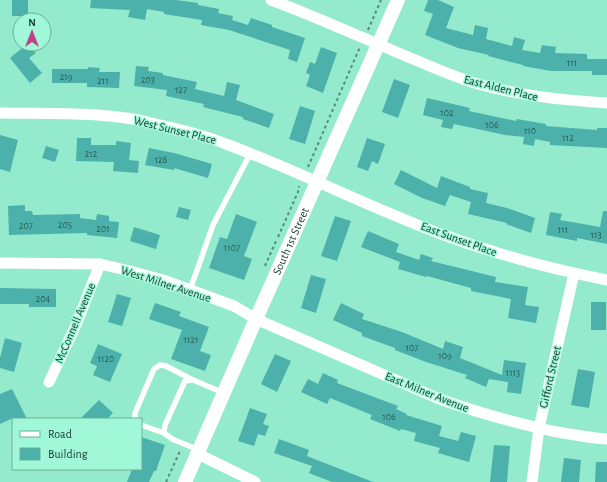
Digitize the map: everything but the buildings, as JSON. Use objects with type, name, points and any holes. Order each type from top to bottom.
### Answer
[{"type":"street","name":"East Alden Place","points":[[271,0],[294,8],[363,39],[479,84],[511,92],[546,98],[607,103]]},
{"type":"street","name":"South 1st Street","points":[[186,482],[194,450],[224,393],[398,0]]},
{"type":"street","name":"West Sunset Place","points":[[0,113],[84,115],[124,118],[155,123],[225,144],[317,182]]},
{"type":"street","name":"East Sunset Place","points":[[317,182],[452,238],[491,252],[607,280]]},
{"type":"street","name":"West Milner Avenue","points":[[0,263],[100,264],[156,278],[234,306],[256,318]]},
{"type":"street","name":"McConnell Avenue","points":[[49,382],[76,325],[100,264]]},
{"type":"street","name":"Gifford Street","points":[[532,482],[539,428],[574,273]]},
{"type":"street","name":"East Milner Avenue","points":[[256,318],[437,398],[484,414],[539,428],[574,435],[607,439]]},
{"type":"street","points":[[194,450],[255,482]]},
{"type":"lane","points":[[190,290],[212,225],[250,154]]},
{"type":"lane","points":[[135,418],[135,413],[154,369],[160,365],[166,366],[193,380],[224,393]]},
{"type":"lane","points":[[164,433],[164,425],[185,381],[193,380]]},
{"type":"lane","points":[[142,425],[164,433],[172,439],[194,450]]},
{"type":"path","points":[[263,271],[298,192],[298,187],[381,0]]},
{"type":"path","points":[[166,482],[181,449],[194,450]]}]
